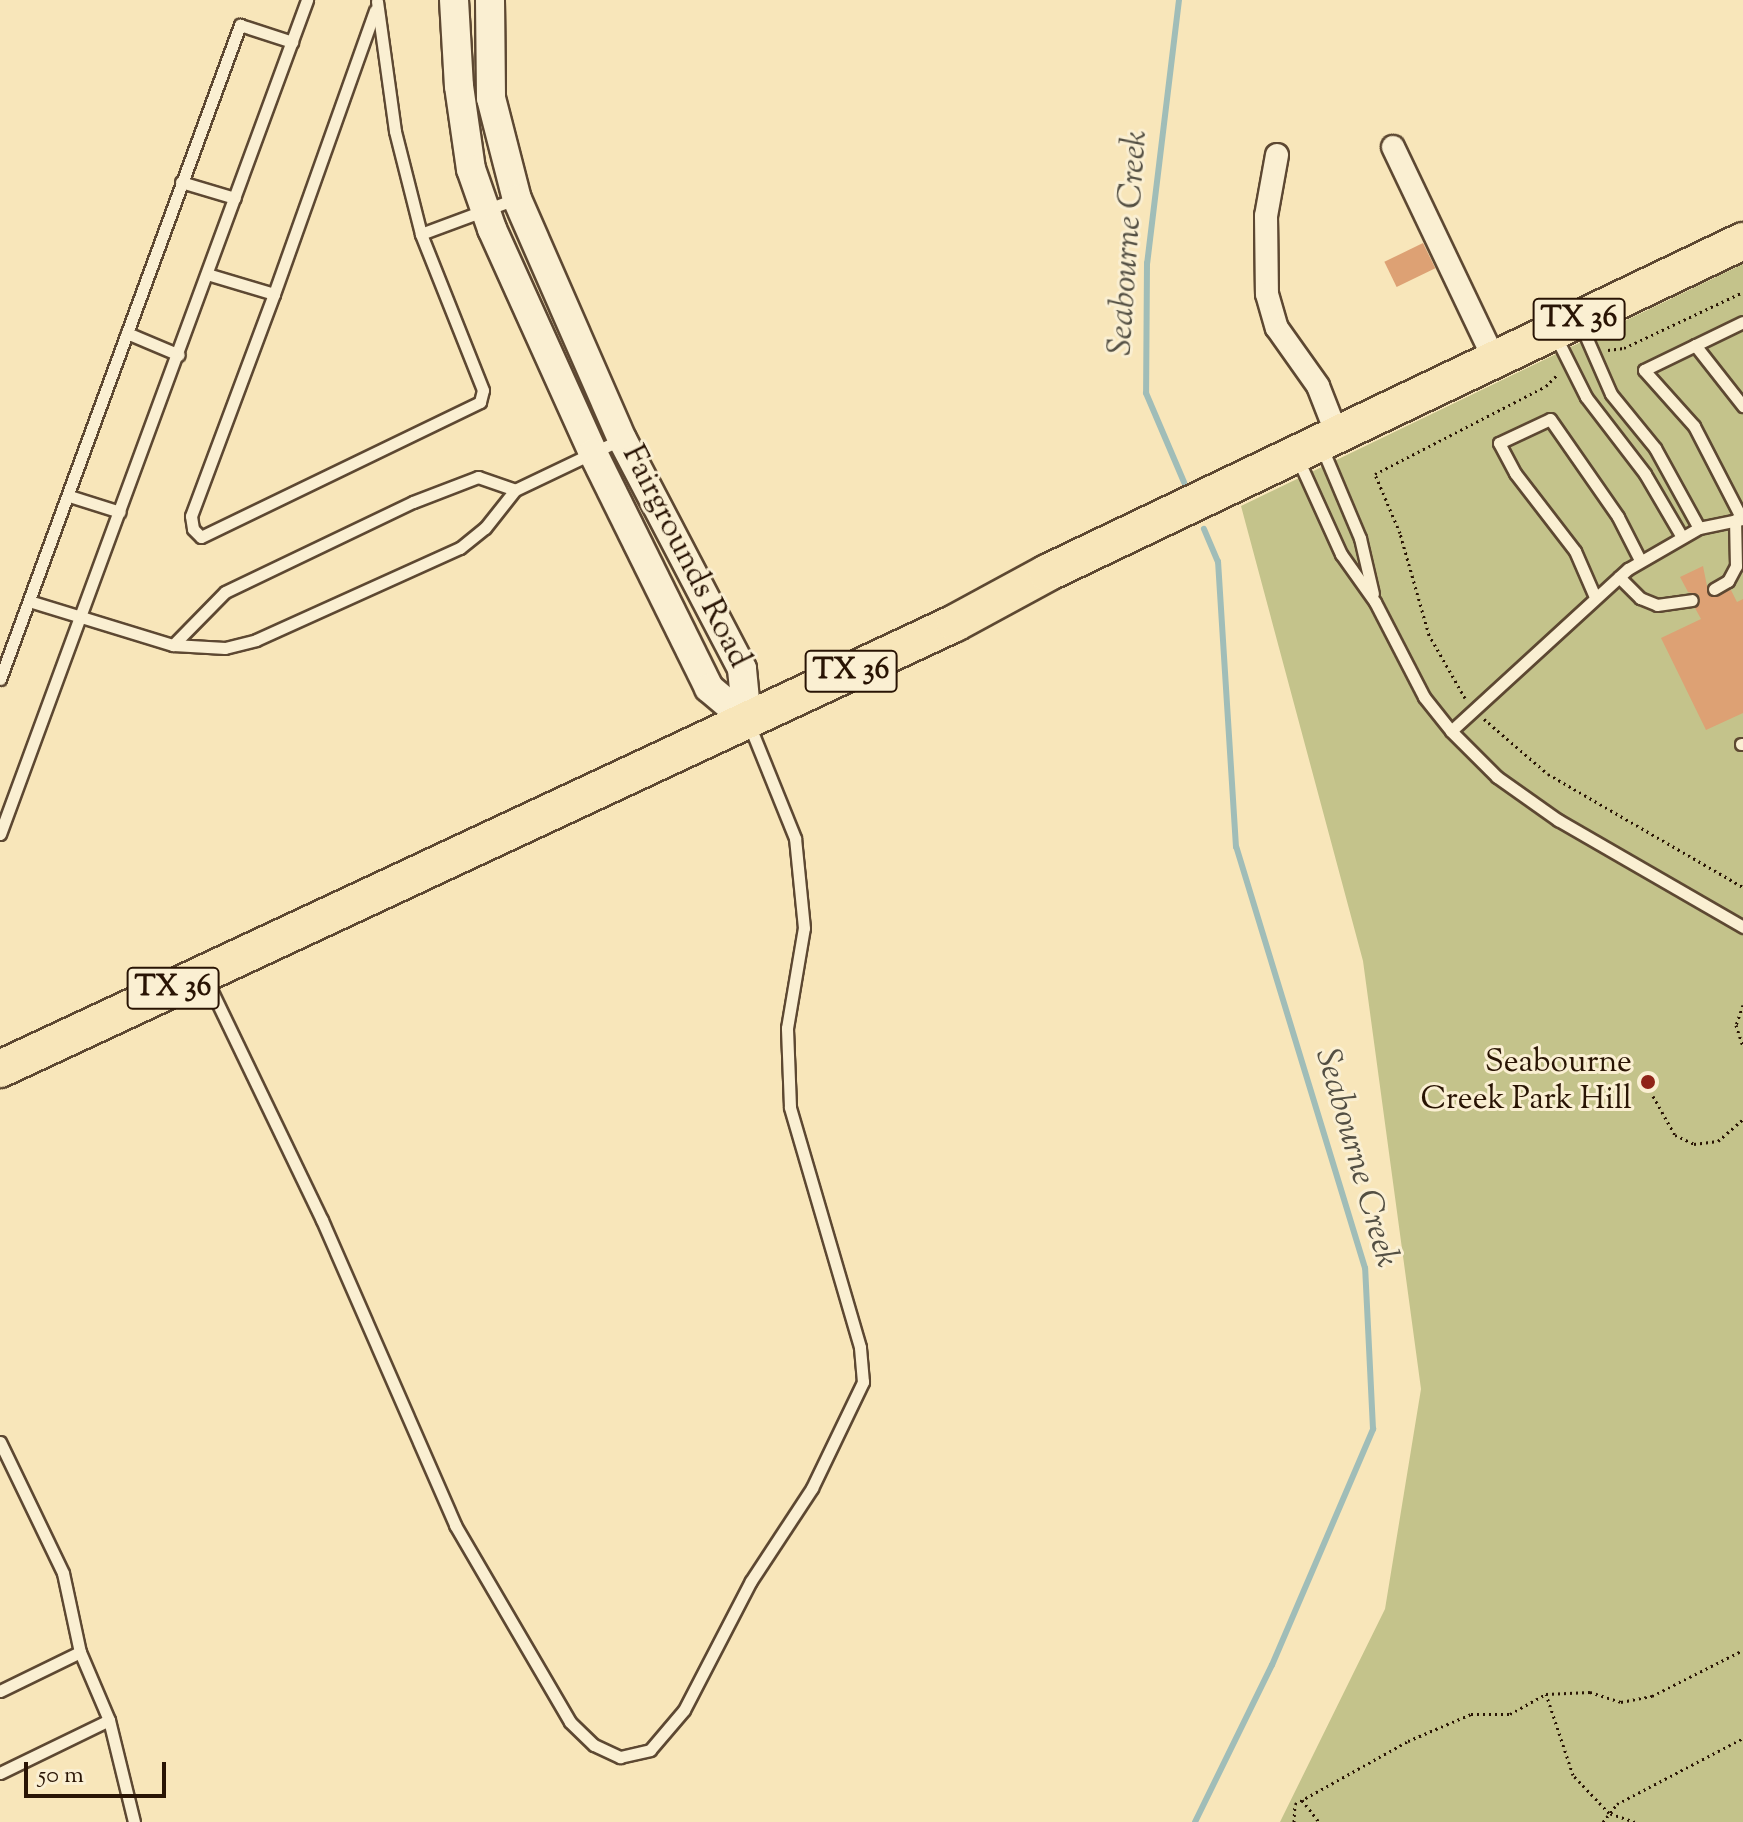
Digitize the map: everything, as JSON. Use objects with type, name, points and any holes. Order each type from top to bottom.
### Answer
[{"type":"main road","name":"TX 36","points":[[0,1069],[747,720],[1743,241]]},
{"type":"street","name":"Fairgrounds Road","points":[[454,0],[461,99],[471,169],[485,210],[593,453],[709,688],[747,720]]},
{"type":"street","name":"Fairgrounds Road","points":[[490,0],[491,98],[517,199],[622,439],[742,669],[747,720]]},
{"type":"street","points":[[1393,147],[1494,359]]},
{"type":"street","points":[[1277,155],[1266,216],[1267,294],[1277,328],[1318,386],[1319,446]]},
{"type":"lane","points":[[0,834],[179,355],[307,0]]},
{"type":"lane","points":[[377,1],[395,131],[421,234],[483,390],[480,402],[201,537],[193,529],[191,516],[274,294],[377,1]]},
{"type":"lane","points":[[0,679],[240,25],[292,42]]},
{"type":"lane","points":[[181,182],[235,198]]},
{"type":"lane","points":[[421,234],[517,199]]},
{"type":"lane","points":[[207,274],[274,294]]},
{"type":"lane","points":[[1714,589],[1728,581],[1736,566],[1740,519],[1694,426],[1644,370],[1743,322]]},
{"type":"lane","points":[[1566,325],[1594,356],[1621,411],[1655,448],[1699,528]]},
{"type":"lane","points":[[1566,325],[1570,368],[1682,537]]},
{"type":"lane","points":[[127,333],[179,355]]},
{"type":"lane","points":[[1695,345],[1743,406]]},
{"type":"lane","points":[[1595,597],[1575,551],[1515,473],[1499,443],[1550,419],[1618,517],[1640,560]]},
{"type":"lane","points":[[29,601],[173,645],[225,648],[256,640],[460,548],[485,528],[515,490],[622,439]]},
{"type":"lane","points":[[1319,446],[1341,554],[1375,602],[1424,697],[1451,731],[1497,777],[1558,820],[1743,927]]},
{"type":"lane","points":[[1319,446],[1360,538],[1375,602]]},
{"type":"lane","points":[[173,645],[225,592],[413,502],[478,477],[515,490]]},
{"type":"lane","points":[[69,496],[120,512]]},
{"type":"lane","points":[[1451,731],[1595,597],[1640,560],[1699,528],[1740,519]]},
{"type":"lane","points":[[1619,577],[1640,598],[1657,605],[1692,600]]},
{"type":"lane","points":[[204,974],[322,1220],[455,1525],[570,1722],[594,1745],[620,1757],[650,1750],[684,1710],[751,1581],[812,1488],[863,1382],[860,1347],[790,1107],[787,1028],[804,928],[795,838],[747,720]]},
{"type":"lane","points":[[0,1442],[63,1573],[80,1652],[109,1720],[134,1822]]},
{"type":"lane","points":[[0,1691],[80,1652]]},
{"type":"lane","points":[[0,1773],[109,1720]]},
{"type":"path","points":[[1594,356],[1624,348],[1743,292]]},
{"type":"path","points":[[1570,368],[1546,386],[1375,474],[1400,533],[1429,635],[1458,691],[1474,709],[1548,774],[1743,887]]},
{"type":"path","points":[[1743,1005],[1736,1025],[1743,1047]]},
{"type":"path","points":[[1653,1096],[1675,1135],[1694,1144],[1718,1141],[1743,1119]]},
{"type":"path","points":[[1294,1822],[1295,1804],[1420,1735],[1471,1714],[1510,1714],[1546,1694],[1590,1692],[1621,1702],[1652,1696],[1743,1650]]},
{"type":"path","points":[[1546,1694],[1573,1775],[1609,1813],[1635,1822]]},
{"type":"path","points":[[1603,1822],[1617,1804],[1743,1738]]},
{"type":"path","points":[[1302,1800],[1319,1822]]},
{"type":"shaded area","points":[[1743,264],[1743,1822],[1280,1822],[1385,1609],[1421,1389],[1363,961],[1241,506]]},
{"type":"building","points":[[1423,243],[1435,268],[1397,287],[1384,262]]},
{"type":"building","points":[[1703,566],[1709,596],[1731,590],[1737,602],[1743,599],[1743,713],[1706,730],[1661,638],[1701,619],[1695,608],[1699,595],[1688,592],[1680,577]]},
{"type":"waterway","name":"Seabourne Creek","points":[[1179,0],[1147,263],[1146,393],[1184,482]]},
{"type":"waterway","name":"Seabourne Creek","points":[[1195,1822],[1272,1665],[1373,1429],[1365,1268],[1236,847],[1218,562],[1204,529]]},
{"type":"place","name":"Seabourne Creek Park Hill","points":[[1648,1082]]}]
